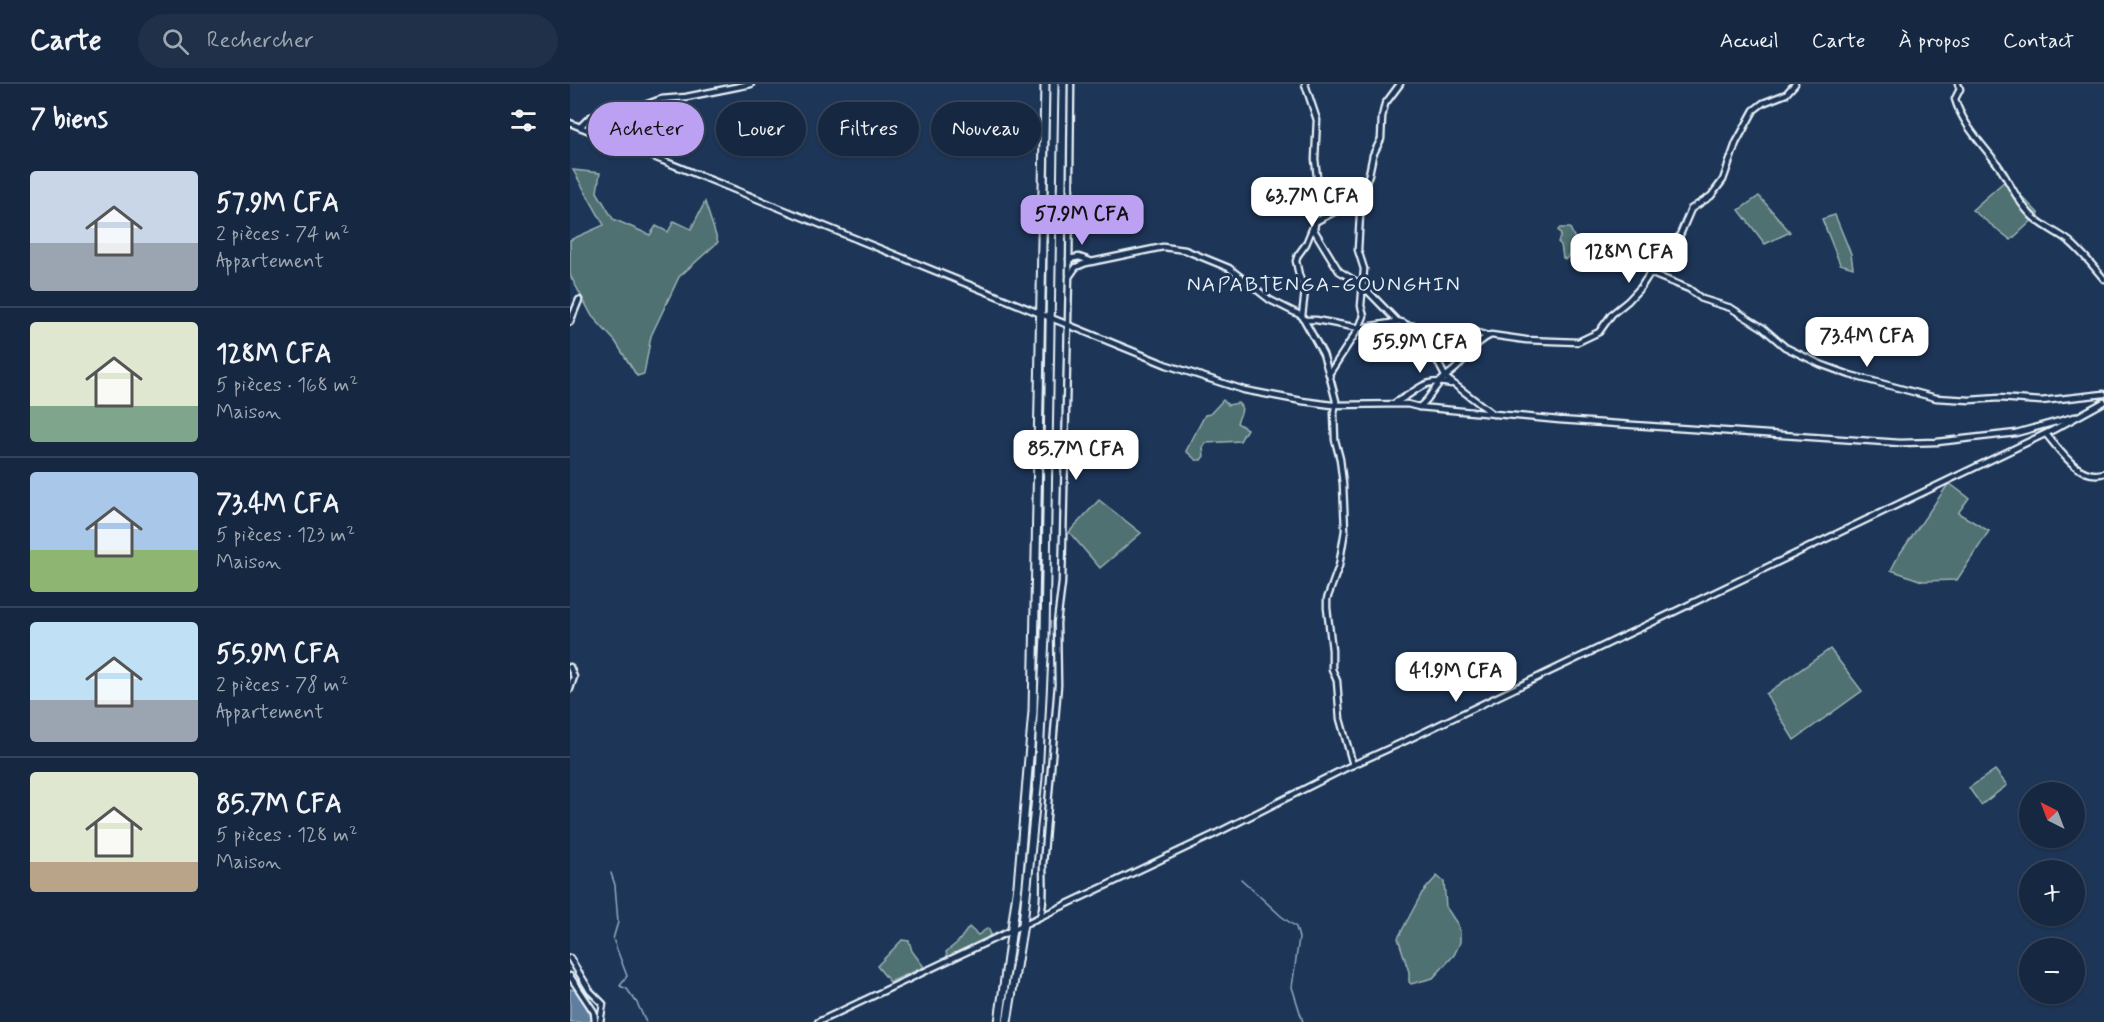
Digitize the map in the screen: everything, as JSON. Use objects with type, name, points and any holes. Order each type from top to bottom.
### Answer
[{"type":"highway","points":[[999,1022],[1013,929],[1028,793],[1033,711],[1045,84]]},
{"type":"highway","points":[[1007,1022],[1023,924],[1038,778],[1044,648],[1054,84]]},
{"type":"street","points":[[580,127],[590,117],[601,114],[626,112],[661,99],[686,97],[751,84]]},
{"type":"street","points":[[1040,916],[1044,907],[1043,865],[1058,686],[1057,623],[1064,536],[1071,84]]},
{"type":"street","points":[[1305,84],[1317,120],[1315,159],[1319,195],[1314,225],[1296,261],[1305,291],[1304,318],[1323,354],[1336,405],[1335,440],[1343,484],[1345,530],[1339,566],[1327,599],[1327,608],[1332,669],[1337,681],[1340,719],[1353,765]]},
{"type":"street","points":[[1329,374],[1359,328],[1364,316],[1361,306],[1364,269],[1358,250],[1361,197],[1373,155],[1381,139],[1385,104],[1400,84]]},
{"type":"street","points":[[1314,225],[1333,264],[1339,271],[1362,285],[1399,321],[1407,325],[1440,330],[1465,328],[1488,336],[1535,341],[1584,341],[1599,332],[1612,314],[1641,287],[1679,237],[1690,209],[1710,196],[1723,180],[1736,143],[1754,110],[1763,103],[1786,94],[1795,84]]},
{"type":"street","points":[[1958,84],[1960,89],[1955,99],[1961,113],[2002,171],[2016,197],[2034,217],[2084,254],[2104,279]]},
{"type":"street","points":[[570,123],[1167,365],[1244,390],[1336,405],[1393,403],[1493,414],[1900,443],[1937,442],[2016,433],[2074,417]]},
{"type":"street","points":[[1314,225],[1336,211],[1365,185]]},
{"type":"street","points":[[1306,244],[1312,239],[1321,240]]},
{"type":"street","points":[[1069,277],[1076,267],[1093,261],[1163,247],[1189,250],[1229,268],[1270,300],[1304,318],[1359,328],[1399,321]]},
{"type":"street","points":[[1070,259],[1079,257],[1093,261]]},
{"type":"street","points":[[1650,273],[1689,289],[1702,299],[1737,311],[1763,328],[1785,347],[1820,364],[1850,375],[1936,398],[1970,400],[2009,398],[2041,401],[2104,394]]},
{"type":"street","points":[[570,322],[579,300]]},
{"type":"street","points":[[1407,325],[1415,335],[1430,345],[1443,379],[1493,414]]},
{"type":"street","points":[[1419,407],[1429,399],[1443,379],[1456,368],[1476,344],[1488,336]]},
{"type":"street","points":[[1393,403],[1429,382],[1443,379]]},
{"type":"street","points":[[818,1022],[1213,835],[1353,765],[2046,434],[2104,402]]},
{"type":"street","points":[[2046,434],[2076,467],[2095,475],[2104,473]]},
{"type":"street","points":[[570,667],[574,677],[570,689]]},
{"type":"street","points":[[570,958],[590,991],[602,1002],[604,1008],[600,1022]]},
{"type":"street","points":[[570,976],[594,1012],[595,1022]]},
{"type":"green space","points":[[573,170],[600,173],[597,192],[613,219],[650,235],[656,226],[668,232],[674,221],[691,229],[705,202],[718,242],[679,277],[651,336],[644,374],[637,376],[615,341],[592,316],[570,275],[570,240],[604,225]]},
{"type":"green space","points":[[2006,180],[2039,214],[2011,240],[1972,210]]},
{"type":"green space","points":[[1759,196],[1790,232],[1765,244],[1739,210]]},
{"type":"green space","points":[[1835,215],[1851,254],[1853,268],[1840,264],[1822,219]]},
{"type":"green space","points":[[1570,228],[1577,243],[1566,259],[1563,258],[1561,245],[1558,242],[1561,235],[1558,230]]},
{"type":"green space","points":[[1223,400],[1228,405],[1238,403],[1242,410],[1237,423],[1247,429],[1240,441],[1206,443],[1203,448],[1204,456],[1201,460],[1196,460],[1186,451],[1205,415],[1210,414]]},
{"type":"green space","points":[[1949,483],[1969,498],[1958,513],[1989,531],[1957,580],[1922,581],[1891,570],[1899,555]]},
{"type":"green space","points":[[1099,500],[1141,533],[1100,568],[1069,532]]},
{"type":"green space","points":[[1830,649],[1862,691],[1794,740],[1766,694]]},
{"type":"green space","points":[[1995,770],[2007,785],[1981,805],[1969,788]]},
{"type":"green space","points":[[1437,876],[1444,882],[1446,907],[1458,925],[1460,943],[1454,955],[1433,978],[1411,984],[1398,938],[1422,893]]},
{"type":"green space","points":[[969,927],[978,935],[988,928],[991,934],[986,939],[947,956],[946,952],[958,942]]},
{"type":"green space","points":[[902,940],[909,941],[912,951],[924,967],[890,982],[877,966]]},
{"type":"water","points":[[570,989],[577,991],[592,1022],[570,1022]]},
{"type":"waterway","points":[[611,873],[615,885],[618,922],[613,939],[627,976],[620,986],[627,989],[646,1022]]},
{"type":"waterway","points":[[1241,879],[1296,927],[1299,938],[1292,987],[1303,1022]]},
{"type":"district","name":"NAPABTENGA-GOUNGHIN","points":[[1324,285]]}]
